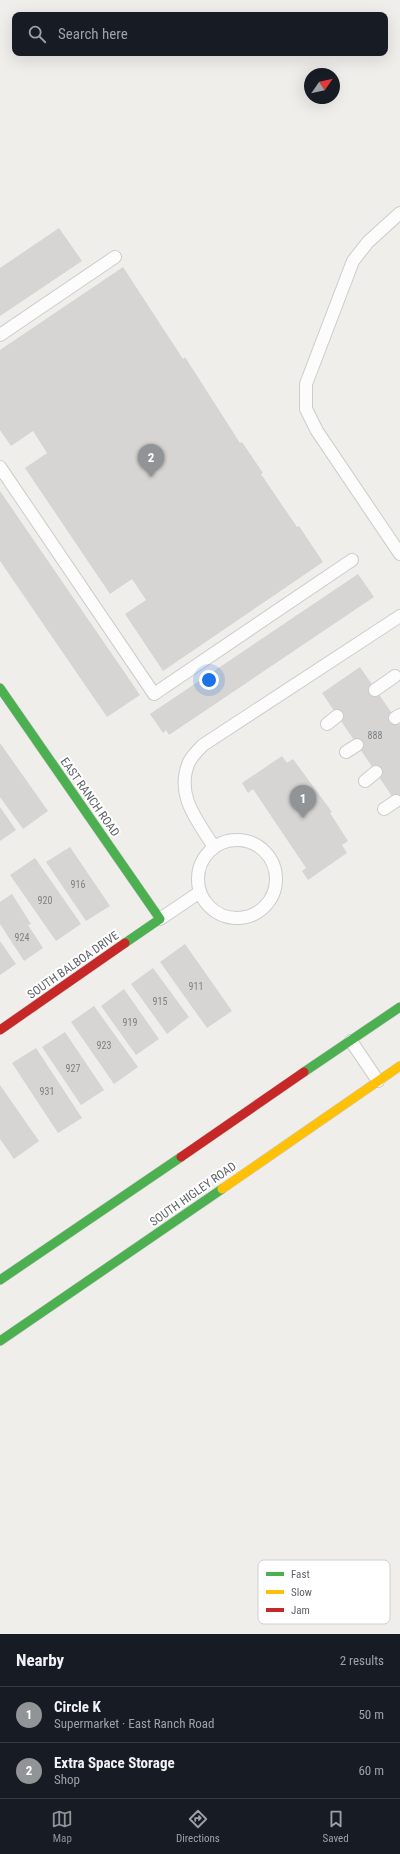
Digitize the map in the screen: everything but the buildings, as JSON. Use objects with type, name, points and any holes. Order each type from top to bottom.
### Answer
[{"type":"main road","name":"EAST RANCH ROAD","points":[[0,688],[160,919]]},
{"type":"main road","name":"SOUTH BALBOA DRIVE","points":[[0,1030],[160,919]]},
{"type":"main road","points":[[0,1280],[400,1007]]},
{"type":"main road","name":"SOUTH HIGLEY ROAD","points":[[0,1341],[400,1066]]},
{"type":"lane","points":[[400,213],[368,242],[353,261],[306,384],[306,409],[317,431],[400,554]]},
{"type":"lane","points":[[0,335],[115,257]]},
{"type":"lane","points":[[0,467],[154,694],[352,560]]},
{"type":"lane","points":[[214,847],[190,811],[185,797],[184,780],[190,761],[194,755],[203,745],[400,616]]},
{"type":"lane","points":[[375,690],[395,676]]},
{"type":"lane","points":[[327,724],[337,716]]},
{"type":"lane","points":[[346,752],[357,745]]},
{"type":"lane","points":[[365,781],[376,772]]},
{"type":"lane","points":[[384,809],[396,801]]},
{"type":"lane","points":[[237,839],[250,841],[261,848],[269,856],[275,868],[276,882],[273,895],[265,906],[254,914],[242,918],[228,917],[216,912],[206,903],[200,892],[198,879],[200,867],[205,856],[214,847],[237,839]]},
{"type":"lane","points":[[160,919],[200,892]]},
{"type":"lane","points":[[351,1041],[378,1081]]},
{"type":"traffic: fast","points":[[0,688],[160,919],[125,943]]},
{"type":"traffic: fast","points":[[304,1072],[400,1007]]},
{"type":"traffic: fast","points":[[0,1280],[181,1157]]},
{"type":"traffic: fast","points":[[0,1341],[222,1189]]},
{"type":"traffic: slow","points":[[222,1189],[400,1066]]},
{"type":"traffic: jam","points":[[0,1030],[125,943]]},
{"type":"traffic: jam","points":[[181,1157],[304,1072]]},
{"type":"place","name":"Extra Space Storage","points":[[151,477]]},
{"type":"place","name":"Circle K","points":[[303,818]]}]
